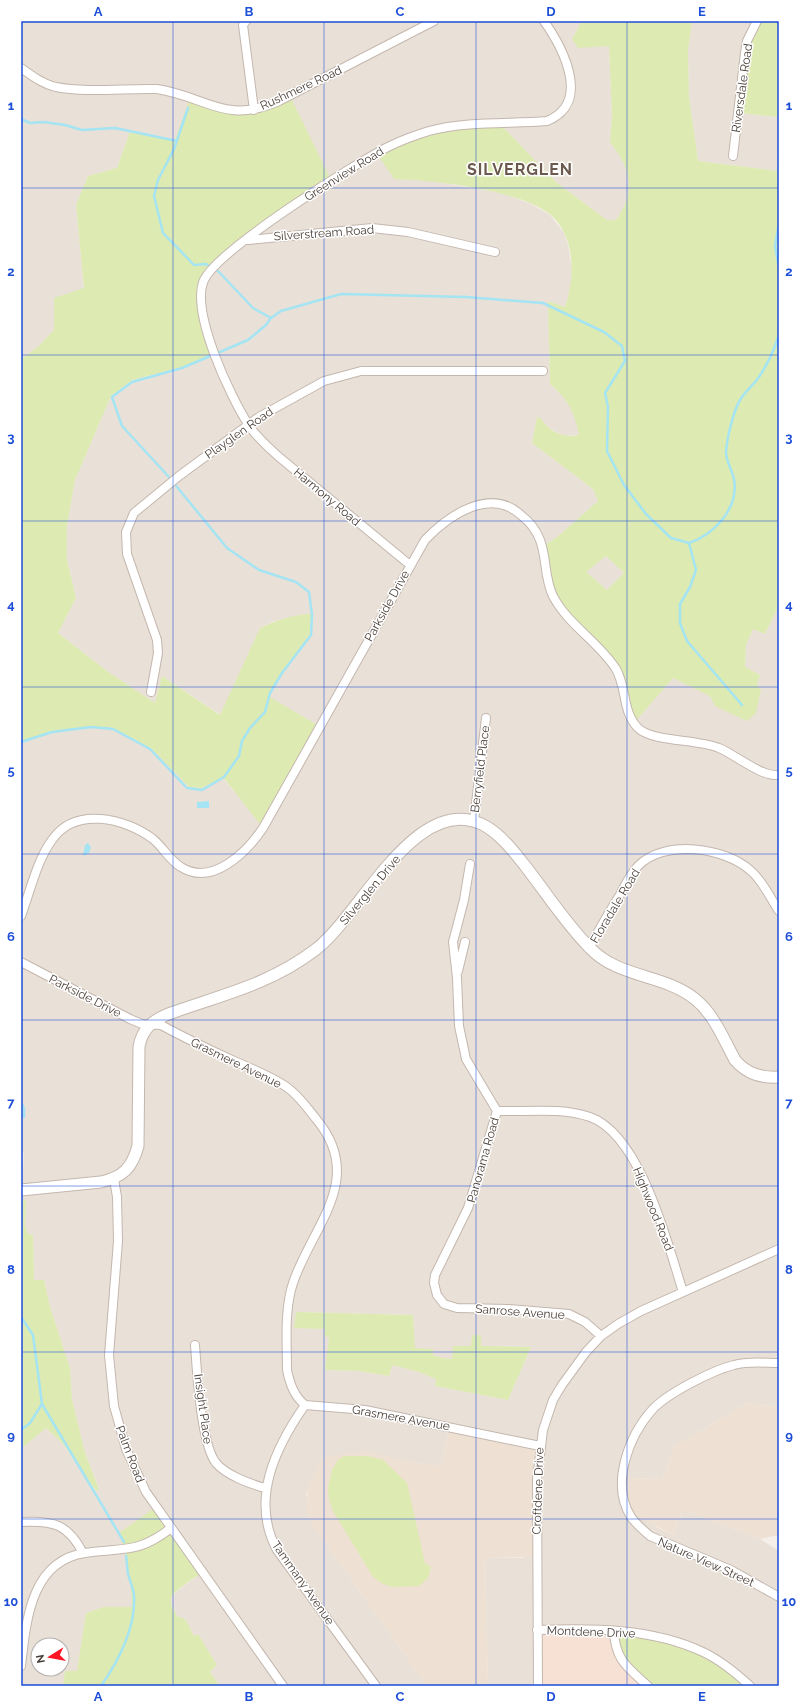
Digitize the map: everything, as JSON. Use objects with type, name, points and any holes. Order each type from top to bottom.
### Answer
[{"type":"street","points":[[246,21],[243,25],[254,110]]},
{"type":"street","name":"Rushmere Road","points":[[21,68],[42,82],[56,87],[80,89],[157,89],[169,91],[228,111],[254,110],[296,93],[434,21]]},
{"type":"street","name":"Greenview Road","points":[[248,424],[235,402],[212,347],[201,302],[202,286],[208,273],[247,240],[350,169],[402,140],[447,127],[547,121],[557,116],[568,100],[571,83],[570,72],[561,48],[544,21]]},
{"type":"street","name":"Riversdale Road","points":[[733,156],[747,41],[757,21]]},
{"type":"street","name":"Silverstream Road","points":[[247,240],[372,228],[408,232],[495,252]]},
{"type":"street","name":"Playglen Road","points":[[151,692],[158,652],[157,640],[130,565],[125,538],[126,528],[134,513],[168,484],[248,424],[282,403],[324,381],[355,371],[543,371]]},
{"type":"street","name":"Harmony Road","points":[[248,424],[258,438],[279,457],[410,565]]},
{"type":"street","name":"Parkside Drive","points":[[21,916],[46,848],[61,830],[78,820],[97,818],[135,829],[153,840],[175,864],[191,871],[214,870],[224,866],[248,849],[263,828],[425,540],[440,525],[459,512],[474,506],[493,503],[506,505],[515,509],[530,523],[540,540],[553,595],[565,613],[615,668],[621,682],[629,715],[639,730],[661,737],[709,744],[769,775],[779,776]]},
{"type":"street","name":"Berryfield Place","points":[[474,821],[486,718]]},
{"type":"street","name":"Silverglen Drive","points":[[114,1179],[128,1168],[133,1161],[138,1146],[139,1047],[142,1036],[151,1024],[167,1014],[253,986],[305,957],[335,932],[370,886],[402,851],[421,834],[443,822],[460,819],[474,821],[491,830],[513,850],[589,948],[605,962],[660,980],[687,993],[701,1004],[710,1016],[736,1060],[742,1067],[753,1074],[779,1078]]},
{"type":"street","name":"Floradale Road","points":[[589,948],[634,871],[652,856],[668,851],[688,849],[708,852],[725,856],[742,863],[756,875],[779,911]]},
{"type":"street","name":"Panorama Road","points":[[436,1295],[434,1283],[435,1275],[468,1208],[497,1111],[481,1085],[463,1050],[459,1026],[457,978],[453,942],[464,900],[470,864]]},
{"type":"street","name":"Panorama Road","points":[[457,978],[465,942]]},
{"type":"street","name":"Parkside Drive","points":[[21,962],[130,1019],[142,1024],[151,1024]]},
{"type":"street","name":"Grasmere Avenue","points":[[151,1024],[161,1025],[288,1088],[300,1098],[330,1141],[337,1166],[334,1197],[292,1284],[288,1314],[287,1370],[293,1390],[298,1399],[305,1405],[364,1410],[540,1446]]},
{"type":"street","name":"Highwood Road","points":[[497,1111],[546,1110],[577,1114],[595,1119],[609,1128],[620,1140],[642,1176],[657,1212],[683,1292]]},
{"type":"street","points":[[21,1190],[114,1179]]},
{"type":"street","name":"Palm Road","points":[[114,1179],[117,1197],[118,1241],[109,1355],[114,1406],[126,1449],[138,1479],[283,1686]]},
{"type":"street","name":"Croftdene Drive","points":[[538,1686],[536,1501],[540,1446],[548,1415],[562,1384],[578,1361],[601,1336],[628,1318],[779,1249]]},
{"type":"street","name":"Sanrose Avenue","points":[[436,1295],[444,1304],[457,1308],[509,1309],[569,1314],[585,1322],[601,1336]]},
{"type":"street","name":"Insight Place","points":[[195,1345],[203,1423],[206,1442],[210,1453],[223,1470],[265,1488]]},
{"type":"street","name":"Nature View Street","points":[[779,1363],[734,1365],[678,1390],[664,1399],[652,1410],[640,1425],[630,1446],[622,1470],[622,1490],[630,1516],[639,1528],[650,1536],[731,1570],[779,1597]]},
{"type":"street","name":"Tammany Avenue","points":[[305,1405],[279,1450],[265,1488],[265,1512],[268,1527],[277,1550],[376,1686]]},
{"type":"street","points":[[21,1522],[34,1521],[54,1524],[67,1529],[75,1538],[84,1553]]},
{"type":"street","points":[[21,1666],[26,1620],[30,1605],[38,1587],[55,1567],[66,1559],[84,1553],[142,1546],[155,1540],[171,1528]]},
{"type":"street","name":"Montdene Drive","points":[[537,1630],[614,1631],[660,1637],[704,1652],[750,1686]]},
{"type":"street","points":[[614,1631],[619,1658],[648,1686]]},
{"type":"shaded area","points":[[21,21],[582,21],[572,39],[609,46],[612,116],[610,142],[620,155],[629,175],[629,193],[622,211],[616,220],[607,220],[556,182],[501,125],[378,153],[394,179],[424,180],[503,193],[531,204],[550,215],[564,233],[568,245],[572,269],[570,292],[565,307],[548,301],[550,384],[567,400],[576,418],[579,435],[563,436],[548,427],[540,418],[537,417],[532,443],[593,489],[598,501],[557,537],[542,548],[615,668],[634,722],[673,678],[711,696],[757,685],[760,675],[745,667],[746,645],[753,629],[765,634],[779,605],[779,1407],[747,1403],[675,1446],[662,1479],[628,1478],[656,1527],[673,1535],[683,1510],[760,1539],[779,1551],[779,1686],[488,1686],[485,1558],[525,1558],[452,1427],[451,1433],[448,1433],[441,1466],[412,1462],[323,1457],[306,1495],[328,1547],[427,1686],[220,1686],[210,1672],[217,1665],[198,1634],[194,1636],[186,1620],[177,1616],[171,1599],[176,1592],[202,1572],[124,1548],[132,1595],[132,1607],[104,1607],[86,1613],[77,1671],[70,1671],[70,1637],[30,1637],[30,1677],[64,1677],[63,1686],[21,1686],[21,1449],[46,1428],[63,1444],[95,1491],[99,1488],[85,1453],[72,1399],[70,1368],[50,1307],[44,1280],[34,1280],[33,1235],[28,1234],[25,1225],[26,1200],[21,1200],[24,1153],[21,1151],[21,742],[51,731],[90,727],[111,727],[151,748],[189,787],[202,788],[223,777],[234,792],[319,726],[268,697],[281,673],[301,646],[304,614],[272,622],[260,628],[221,715],[162,676],[155,703],[107,671],[58,633],[76,598],[67,560],[67,526],[75,480],[111,396],[132,380],[182,367],[214,353],[203,321],[175,140],[130,132],[117,168],[88,176],[76,205],[84,289],[54,298],[54,330],[39,346],[21,359]],"holes":[[[296,1312],[413,1315],[415,1348],[433,1349],[433,1355],[443,1358],[452,1359],[454,1346],[472,1346],[472,1335],[481,1346],[531,1347],[508,1400],[435,1386],[436,1379],[419,1372],[392,1365],[389,1376],[359,1371],[326,1370],[329,1336],[325,1336],[325,1328]]]},
{"type":"shaded area","points":[[692,21],[758,21],[739,113],[779,117],[777,171],[698,161],[689,97],[688,51]]},
{"type":"shaded area","points":[[606,556],[624,573],[608,591],[586,572]]},
{"type":"shaded area","points":[[747,1403],[779,1407],[779,1535],[760,1539],[683,1510],[673,1535],[635,1515],[628,1498],[628,1478],[662,1479],[675,1446]]},
{"type":"shaded area","points":[[452,1427],[540,1446],[536,1557],[485,1558],[488,1686],[427,1686],[310,1522],[306,1511],[308,1487],[323,1457],[367,1451],[412,1462],[441,1466],[448,1433],[451,1433]]},
{"type":"shaded area","points":[[537,1630],[613,1631],[647,1686],[538,1686]]},
{"type":"green space","points":[[582,21],[692,21],[688,51],[689,97],[698,161],[777,171],[779,156],[779,605],[765,634],[753,629],[746,645],[745,667],[760,675],[757,685],[761,690],[756,713],[747,721],[715,706],[710,696],[673,678],[634,723],[618,674],[556,600],[542,547],[557,537],[598,501],[593,489],[532,443],[537,417],[557,433],[565,436],[579,435],[570,407],[562,395],[550,384],[548,301],[565,307],[571,284],[572,271],[569,247],[559,224],[551,215],[537,206],[499,193],[453,184],[394,179],[377,153],[437,130],[501,125],[556,182],[607,220],[616,220],[626,199],[628,180],[623,161],[610,142],[612,116],[609,46],[578,48],[572,39]],"holes":[[[606,556],[624,573],[607,590],[586,572]]]},
{"type":"green space","points":[[758,21],[779,21],[779,117],[739,113],[747,43]]},
{"type":"green space","points":[[290,96],[331,180],[246,239],[201,286],[214,353],[182,367],[132,380],[111,396],[75,480],[67,526],[67,560],[76,598],[58,633],[107,671],[155,703],[162,676],[220,715],[260,628],[285,618],[311,614],[310,634],[281,673],[268,696],[319,726],[263,828],[223,777],[202,788],[189,787],[151,748],[111,727],[90,727],[51,731],[21,742],[21,359],[39,346],[54,330],[54,298],[84,288],[76,205],[88,176],[117,168],[130,132],[175,140],[190,98],[230,111]]},
{"type":"green space","points":[[26,1200],[25,1225],[28,1234],[33,1235],[34,1280],[44,1280],[50,1307],[70,1368],[72,1399],[85,1453],[99,1489],[96,1491],[63,1444],[46,1428],[21,1449],[21,1201]]},
{"type":"green space","points":[[296,1312],[413,1315],[415,1348],[433,1349],[433,1355],[443,1358],[452,1359],[453,1346],[471,1346],[472,1335],[481,1335],[481,1346],[531,1347],[508,1400],[435,1386],[436,1379],[419,1372],[392,1365],[389,1376],[359,1371],[325,1370],[329,1337],[324,1336],[325,1329],[294,1328]]},
{"type":"green space","points":[[344,1456],[368,1456],[383,1460],[407,1483],[425,1563],[431,1567],[428,1578],[419,1586],[392,1587],[383,1584],[373,1577],[333,1511],[329,1499],[328,1488],[332,1470],[338,1460]]},
{"type":"green space","points":[[156,1507],[203,1572],[176,1592],[171,1601],[177,1616],[186,1620],[194,1636],[198,1634],[217,1665],[210,1672],[220,1686],[63,1686],[64,1677],[70,1677],[70,1671],[77,1671],[86,1613],[104,1607],[132,1607],[128,1569],[119,1533]]},
{"type":"green space","points":[[613,1631],[638,1634],[704,1653],[749,1686],[647,1686],[624,1665]]},
{"type":"water","points":[[209,801],[209,808],[197,808],[197,802]]},
{"type":"water","points":[[88,843],[91,847],[89,853],[83,856],[85,845]]},
{"type":"waterway","points":[[188,108],[174,149],[158,180],[154,196],[163,233],[194,265],[206,264],[219,272],[253,308],[271,318]]},
{"type":"waterway","points":[[21,119],[30,123],[44,122],[65,125],[82,130],[115,128],[177,141]]},
{"type":"waterway","points":[[779,223],[775,246],[779,268]]},
{"type":"waterway","points":[[21,742],[52,732],[91,727],[113,729],[150,749],[187,788],[202,790],[224,777],[239,756],[242,741],[250,728],[265,712],[270,693],[282,673],[311,635],[312,615],[309,592],[296,582],[259,570],[227,548],[168,476],[122,426],[112,397],[132,382],[182,368],[248,340],[266,325],[271,318],[281,311],[341,294],[466,297],[543,303],[604,332],[622,346],[625,361],[605,393],[608,407],[607,451],[624,485],[646,514],[671,538],[689,543],[708,533],[729,510],[735,490],[734,479],[726,452],[733,418],[740,400],[760,376],[772,353],[779,335]]},
{"type":"waterway","points":[[689,543],[696,570],[690,587],[680,604],[680,623],[687,641],[742,705]]},
{"type":"waterway","points":[[21,1102],[24,1109],[24,1117]]},
{"type":"waterway","points":[[21,1317],[33,1335],[42,1404],[30,1423],[21,1430]]},
{"type":"waterway","points":[[42,1404],[124,1542]]},
{"type":"waterway","points":[[101,1686],[120,1654],[132,1619],[134,1595],[128,1574],[126,1556]]},
{"type":"district","name":"SILVERGLEN","points":[[520,169]]}]
